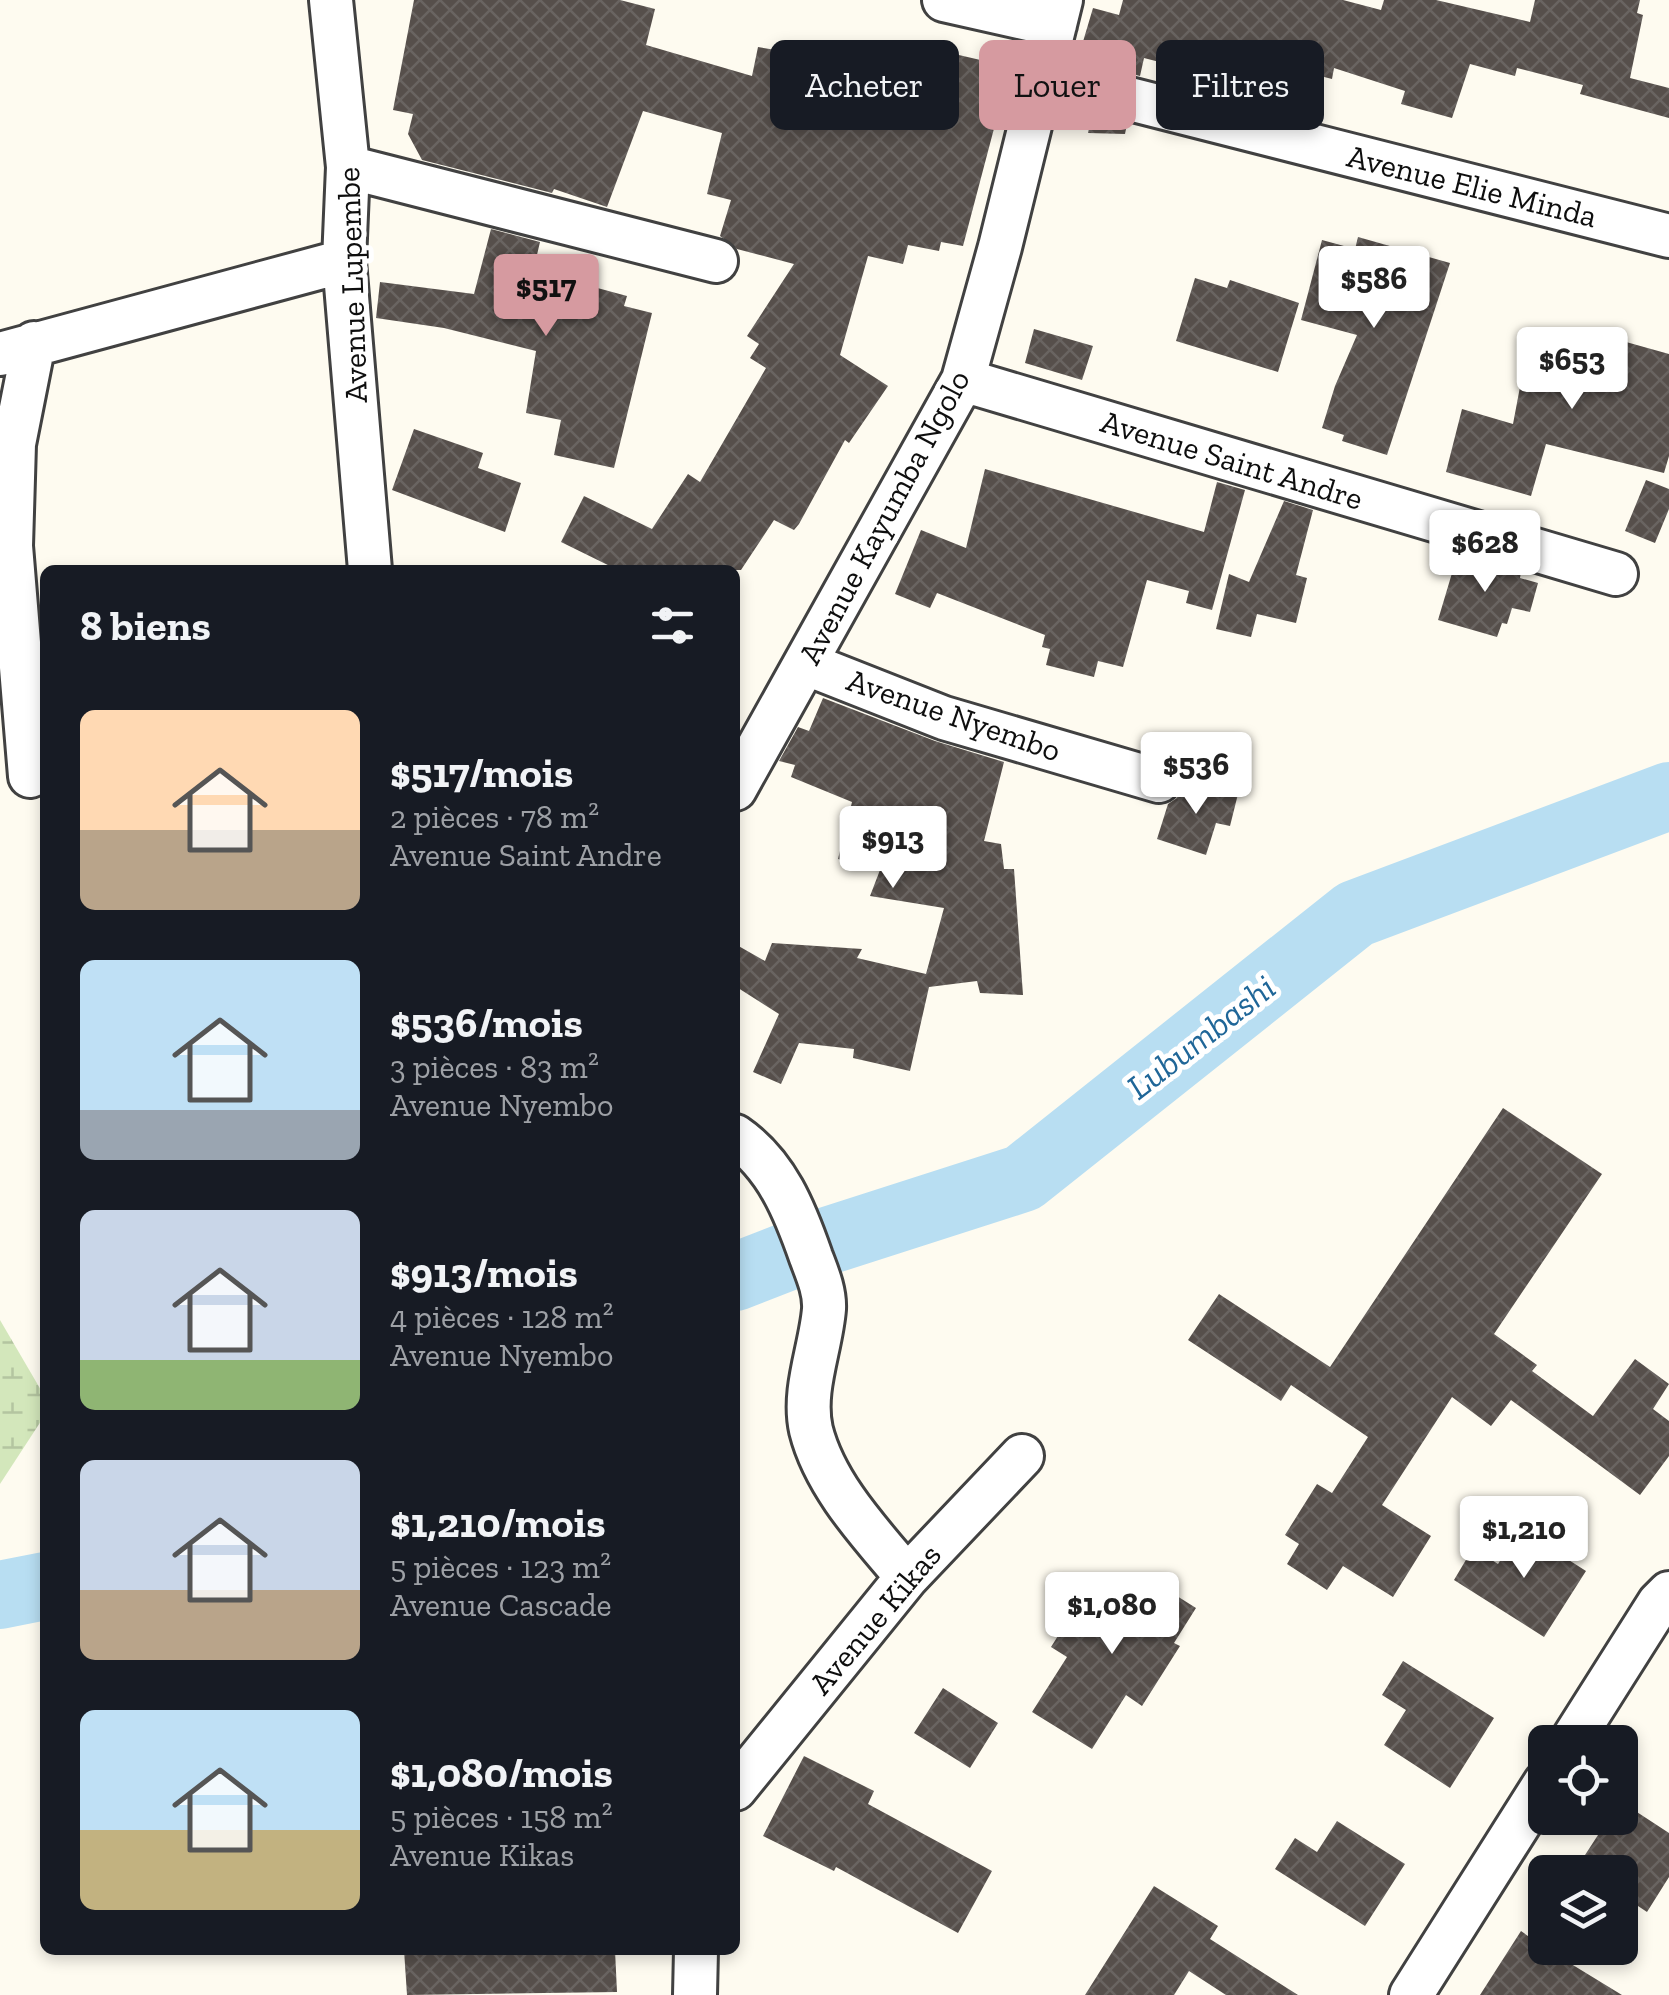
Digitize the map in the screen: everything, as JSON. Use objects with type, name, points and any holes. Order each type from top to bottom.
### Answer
[{"type":"street","name":"Avenue Lupembe","points":[[331,0],[348,167],[344,261],[370,565]]},
{"type":"street","points":[[944,0],[1058,12]]},
{"type":"street","name":"Avenue Kayumba Ngolo","points":[[1052,40],[1058,12]]},
{"type":"street","name":"Avenue Elie Minda","points":[[1136,101],[1669,236]]},
{"type":"street","name":"Avenue Kayumba Ngolo","points":[[740,781],[962,380],[1029,130]]},
{"type":"street","points":[[348,167],[716,260]]},
{"type":"street","points":[[25,782],[11,546],[17,349],[344,261]]},
{"type":"street","name":"Avenue Saint Andre","points":[[962,380],[1616,574]]},
{"type":"street","name":"Avenue Nyembo","points":[[806,664],[944,718],[1159,781]]},
{"type":"street","points":[[740,1140],[765,1162],[795,1211],[822,1287],[824,1308],[811,1387],[810,1424],[816,1447],[833,1481],[866,1529],[907,1577]]},
{"type":"street","name":"Avenue Kikas","points":[[740,1782],[907,1577],[1022,1456]]},
{"type":"street","points":[[1581,1725],[1669,1593]]},
{"type":"street","points":[[1412,1995],[1528,1810]]},
{"type":"street","points":[[695,1995],[696,1955]]},
{"type":"green space","points":[[0,1320],[40,1388],[40,1423],[0,1484]]},
{"type":"building","points":[[414,0],[620,0],[655,9],[646,45],[752,76],[758,47],[770,49],[770,130],[959,130],[959,55],[979,60],[979,130],[994,130],[963,246],[941,242],[939,251],[908,245],[903,264],[868,256],[840,355],[888,386],[849,443],[845,440],[799,524],[794,530],[774,520],[740,570],[740,565],[608,565],[561,542],[584,496],[652,529],[688,474],[700,482],[766,368],[750,358],[759,344],[747,336],[794,264],[737,249],[720,236],[731,200],[707,194],[722,133],[643,111],[607,207],[554,189],[552,193],[422,160],[408,134],[413,114],[393,110]]},
{"type":"building","points":[[1123,0],[1343,0],[1381,10],[1384,0],[1436,0],[1530,22],[1535,0],[1640,0],[1637,13],[1643,15],[1630,78],[1669,88],[1669,118],[1580,94],[1583,85],[1517,68],[1515,76],[1470,64],[1452,118],[1401,104],[1405,91],[1334,68],[1332,79],[1324,77],[1324,40],[1156,40],[1156,61],[1144,58],[1140,76],[1136,75],[1136,40],[1083,40],[1093,8],[1119,15]]},
{"type":"building","points":[[1089,130],[1126,130],[1125,134],[1088,133]]},
{"type":"building","points":[[491,229],[540,242],[536,259],[582,271],[579,283],[627,296],[624,306],[652,313],[614,468],[554,455],[561,420],[526,413],[536,351],[444,328],[376,318],[380,282],[474,294]]},
{"type":"building","points":[[1358,237],[1450,263],[1387,455],[1342,441],[1344,435],[1322,428],[1357,335],[1301,320],[1322,240],[1355,249]]},
{"type":"building","points":[[1195,278],[1227,288],[1230,280],[1299,303],[1278,372],[1176,341]]},
{"type":"building","points":[[1034,329],[1093,346],[1082,380],[1025,363]]},
{"type":"building","points":[[1558,332],[1592,339],[1594,333],[1669,354],[1669,456],[1664,473],[1546,444],[1531,496],[1446,472],[1462,409],[1513,424],[1529,339],[1557,339]]},
{"type":"building","points":[[414,429],[483,453],[478,468],[521,483],[505,532],[392,490]]},
{"type":"building","points":[[985,469],[1204,532],[1217,482],[1245,490],[1212,610],[1186,603],[1189,591],[1147,580],[1123,667],[1098,661],[1094,677],[1046,665],[1050,649],[1042,647],[1045,635],[937,593],[930,608],[895,594],[921,530],[966,548]]},
{"type":"building","points":[[1646,480],[1669,489],[1669,509],[1655,543],[1625,531]]},
{"type":"building","points":[[1284,501],[1313,510],[1296,575],[1307,578],[1296,623],[1257,614],[1251,637],[1216,629],[1229,574],[1249,582]]},
{"type":"building","points":[[1458,553],[1521,572],[1520,578],[1538,583],[1530,612],[1512,608],[1497,637],[1438,620]]},
{"type":"building","points":[[823,698],[935,741],[1004,762],[984,841],[1001,844],[1004,869],[1014,869],[1023,995],[980,993],[977,981],[929,987],[910,1071],[853,1058],[854,1049],[799,1043],[781,1084],[753,1072],[779,1014],[740,989],[740,947],[765,961],[772,943],[862,949],[857,958],[926,974],[944,908],[870,896],[880,870],[838,859],[852,802],[791,777],[795,765],[779,761],[798,727],[809,731]]},
{"type":"building","points":[[1183,782],[1238,794],[1230,826],[1216,823],[1206,855],[1157,839],[1168,804],[1177,798]]},
{"type":"building","points":[[1503,1108],[1602,1174],[1494,1334],[1537,1365],[1532,1371],[1593,1416],[1635,1359],[1669,1384],[1653,1409],[1669,1421],[1669,1456],[1640,1495],[1511,1400],[1491,1426],[1452,1397],[1382,1505],[1431,1536],[1393,1597],[1343,1566],[1327,1590],[1287,1564],[1299,1544],[1285,1535],[1317,1484],[1332,1493],[1368,1437],[1291,1385],[1281,1401],[1188,1340],[1219,1294],[1330,1367]]},
{"type":"building","points":[[1520,1529],[1586,1571],[1544,1637],[1454,1580],[1473,1548],[1498,1564]]},
{"type":"building","points":[[1142,1574],[1196,1608],[1174,1643],[1180,1646],[1142,1706],[1126,1695],[1092,1749],[1032,1712],[1067,1657],[1051,1647],[1088,1588],[1120,1608]]},
{"type":"building","points":[[1403,1661],[1494,1718],[1450,1788],[1384,1745],[1406,1710],[1382,1695]]},
{"type":"building","points":[[943,1688],[998,1723],[970,1768],[914,1733]]},
{"type":"building","points":[[804,1756],[874,1791],[868,1804],[992,1871],[958,1933],[836,1867],[834,1871],[763,1836]]},
{"type":"building","points":[[1638,1813],[1669,1833],[1669,1877],[1647,1912],[1638,1906],[1638,1855],[1585,1855],[1598,1835],[1638,1835]]},
{"type":"building","points":[[1337,1821],[1405,1864],[1365,1926],[1275,1869],[1295,1838],[1317,1852]]},
{"type":"building","points":[[1154,1886],[1218,1926],[1210,1939],[1298,1995],[1226,1995],[1189,1971],[1174,1995],[1085,1995]]},
{"type":"building","points":[[1521,1931],[1528,1936],[1528,1965],[1573,1965],[1622,1995],[1480,1995]]},
{"type":"building","points":[[404,1955],[615,1955],[617,1992],[407,1995]]},
{"type":"waterway","name":"Lubumbashi","points":[[740,1275],[830,1240],[1023,1178],[1355,914],[1669,796]]},
{"type":"waterway","name":"Lubumbashi","points":[[0,1595],[40,1587]]}]
